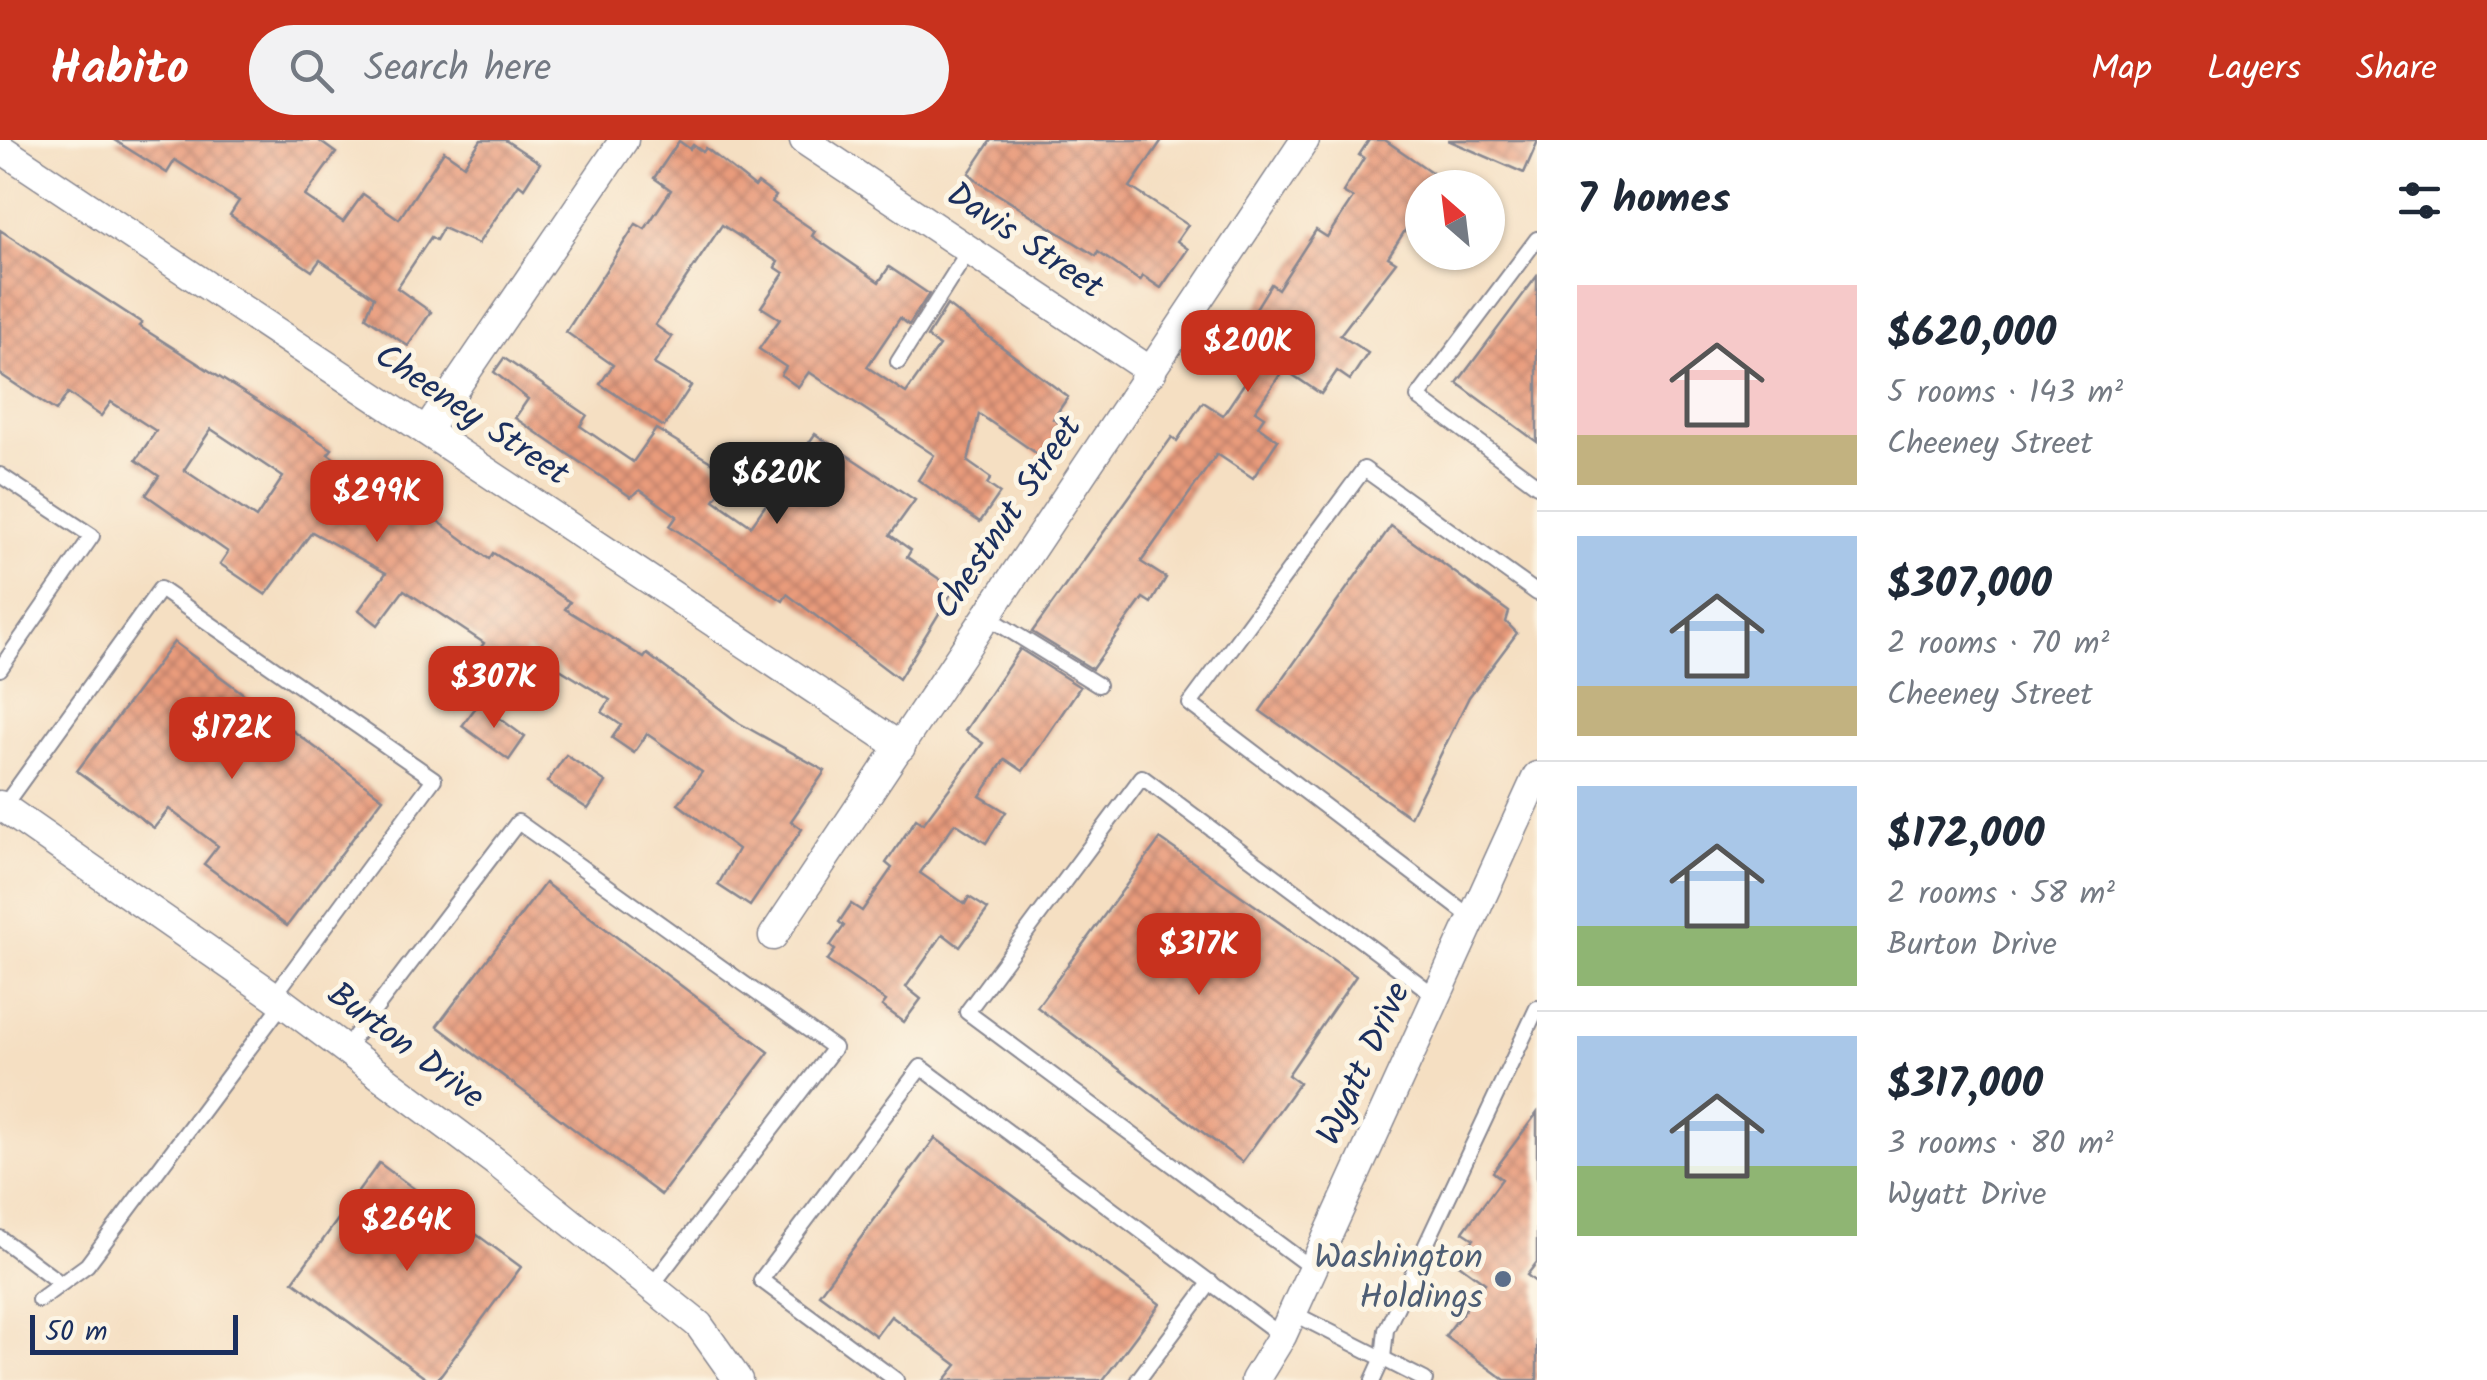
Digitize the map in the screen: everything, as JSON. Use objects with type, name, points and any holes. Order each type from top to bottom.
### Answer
[{"type":"street","points":[[426,432],[624,140]]},
{"type":"street","name":"Davis Street","points":[[804,140],[1152,372]]},
{"type":"street","name":"Chestnut Street","points":[[773,936],[1305,140]]},
{"type":"street","name":"Cheeney Street","points":[[0,148],[901,747]]},
{"type":"street","name":"Wyatt Drive","points":[[1255,1380],[1288,1324],[1536,782]]},
{"type":"street","name":"Burton Drive","points":[[1,806],[278,999],[497,1164],[699,1325],[738,1380]]},
{"type":"lane","points":[[1537,239],[1418,397],[1537,485]]},
{"type":"lane","points":[[898,362],[969,250]]},
{"type":"lane","points":[[1472,918],[1190,704],[1364,469],[1537,594]]},
{"type":"lane","points":[[0,475],[92,536],[0,669]]},
{"type":"lane","points":[[1,806],[160,589],[434,779],[86,1264],[38,1300]]},
{"type":"lane","points":[[988,617],[1098,685]]},
{"type":"lane","points":[[1313,1270],[967,1012],[1142,778],[1437,997]]},
{"type":"lane","points":[[345,1050],[518,822],[834,1048],[649,1288]]},
{"type":"lane","points":[[1373,1380],[1383,1358],[1386,1330],[1537,1008]]},
{"type":"lane","points":[[896,1380],[761,1280],[921,1067],[1211,1282],[1288,1324],[1383,1358],[1424,1380]]},
{"type":"lane","points":[[0,1238],[60,1283]]},
{"type":"lane","points":[[1138,1380],[1211,1282]]},
{"type":"building","points":[[114,140],[318,140],[336,153],[305,196],[343,222],[363,194],[399,219],[444,151],[464,165],[481,140],[505,140],[540,163],[524,188],[519,184],[478,244],[443,228],[436,240],[431,237],[397,288],[431,312],[408,346],[366,317],[374,297],[320,260],[312,271],[230,215],[239,201],[175,160],[167,173]]},
{"type":"building","points":[[991,140],[1162,140],[1130,187],[1188,225],[1177,241],[1188,249],[1161,288],[1143,276],[1140,281],[1098,252],[1096,256],[980,183],[969,173]]},
{"type":"building","points":[[1369,140],[1385,140],[1428,170],[1405,170],[1405,230],[1388,257],[1396,262],[1340,335],[1368,353],[1350,380],[1337,371],[1321,394],[1284,369],[1255,411],[1264,417],[1258,426],[1278,440],[1253,478],[1217,454],[1141,562],[1166,578],[1151,603],[1143,598],[1092,669],[1032,632],[1172,437],[1177,441],[1203,402],[1223,415],[1254,369],[1239,358],[1244,351],[1234,344],[1271,284],[1278,289],[1316,230],[1327,237],[1353,198],[1343,192],[1364,158],[1359,155]]},
{"type":"building","points":[[1448,140],[1537,140],[1537,143],[1524,173]]},
{"type":"building","points":[[679,141],[690,149],[693,145],[703,152],[706,148],[755,187],[758,183],[776,196],[772,202],[815,231],[812,236],[879,282],[889,267],[929,294],[909,325],[900,318],[867,367],[906,393],[939,346],[927,337],[947,305],[1068,397],[1053,419],[1068,429],[1046,460],[979,414],[968,462],[991,478],[987,484],[1000,493],[980,522],[918,480],[934,455],[809,372],[798,387],[781,375],[786,367],[759,349],[780,319],[761,307],[784,273],[775,267],[778,262],[722,225],[655,325],[672,337],[654,364],[691,386],[664,427],[600,384],[613,365],[566,332],[636,224],[645,229],[671,190],[654,178]]},
{"type":"building","points":[[0,230],[142,323],[139,326],[332,449],[328,454],[372,485],[415,504],[489,559],[493,553],[535,579],[570,602],[565,609],[644,658],[647,654],[739,723],[825,771],[791,821],[802,829],[750,906],[718,885],[738,849],[678,804],[702,772],[647,734],[634,753],[612,738],[621,725],[602,712],[610,700],[527,649],[494,697],[462,675],[484,643],[404,590],[378,625],[359,610],[386,573],[312,532],[266,595],[220,564],[228,552],[146,495],[159,476],[136,460],[156,431],[111,402],[101,416],[68,393],[56,411],[0,374]],"holes":[[[211,429],[283,477],[256,518],[184,470]]]},
{"type":"building","points":[[1537,276],[1537,442],[1457,383]]},
{"type":"building","points":[[504,358],[587,415],[580,426],[633,462],[656,429],[711,462],[731,477],[714,500],[751,526],[815,434],[915,500],[890,535],[911,550],[907,557],[954,589],[899,679],[787,594],[783,601],[670,526],[677,516],[640,490],[631,497],[515,418],[528,399],[494,372]]},
{"type":"building","points":[[1391,526],[1509,612],[1506,622],[1517,633],[1469,697],[1410,817],[1260,711]]},
{"type":"building","points":[[174,642],[383,798],[287,926],[204,864],[218,846],[169,809],[154,828],[77,771]]},
{"type":"building","points":[[1020,649],[1080,687],[1023,771],[1005,759],[980,796],[1006,812],[986,843],[955,823],[920,873],[965,904],[969,897],[988,909],[960,947],[943,934],[906,987],[921,999],[904,1022],[882,1006],[886,1001],[827,961],[835,950],[830,946],[844,926],[839,922],[851,904],[862,911],[892,868],[886,863],[916,819],[923,824],[983,743],[965,731]]},
{"type":"building","points":[[479,703],[525,737],[509,760],[462,726]]},
{"type":"building","points":[[566,755],[606,782],[588,809],[547,782]]},
{"type":"building","points":[[1160,839],[1356,976],[1288,1075],[1299,1083],[1242,1162],[1037,1007]]},
{"type":"building","points":[[545,883],[769,1052],[661,1195],[437,1026]]},
{"type":"building","points":[[1537,1113],[1537,1262],[1527,1275],[1537,1283],[1537,1380],[1505,1380],[1445,1336],[1485,1283],[1456,1262],[1474,1239],[1463,1232],[1502,1179],[1493,1172]]},
{"type":"building","points":[[935,1138],[1160,1304],[1103,1380],[945,1380],[957,1365],[891,1316],[876,1336],[819,1294]]},
{"type":"building","points":[[379,1163],[521,1267],[437,1380],[428,1380],[293,1281]]},
{"type":"place","name":"Washington Holdings","points":[[1503,1279]]}]
